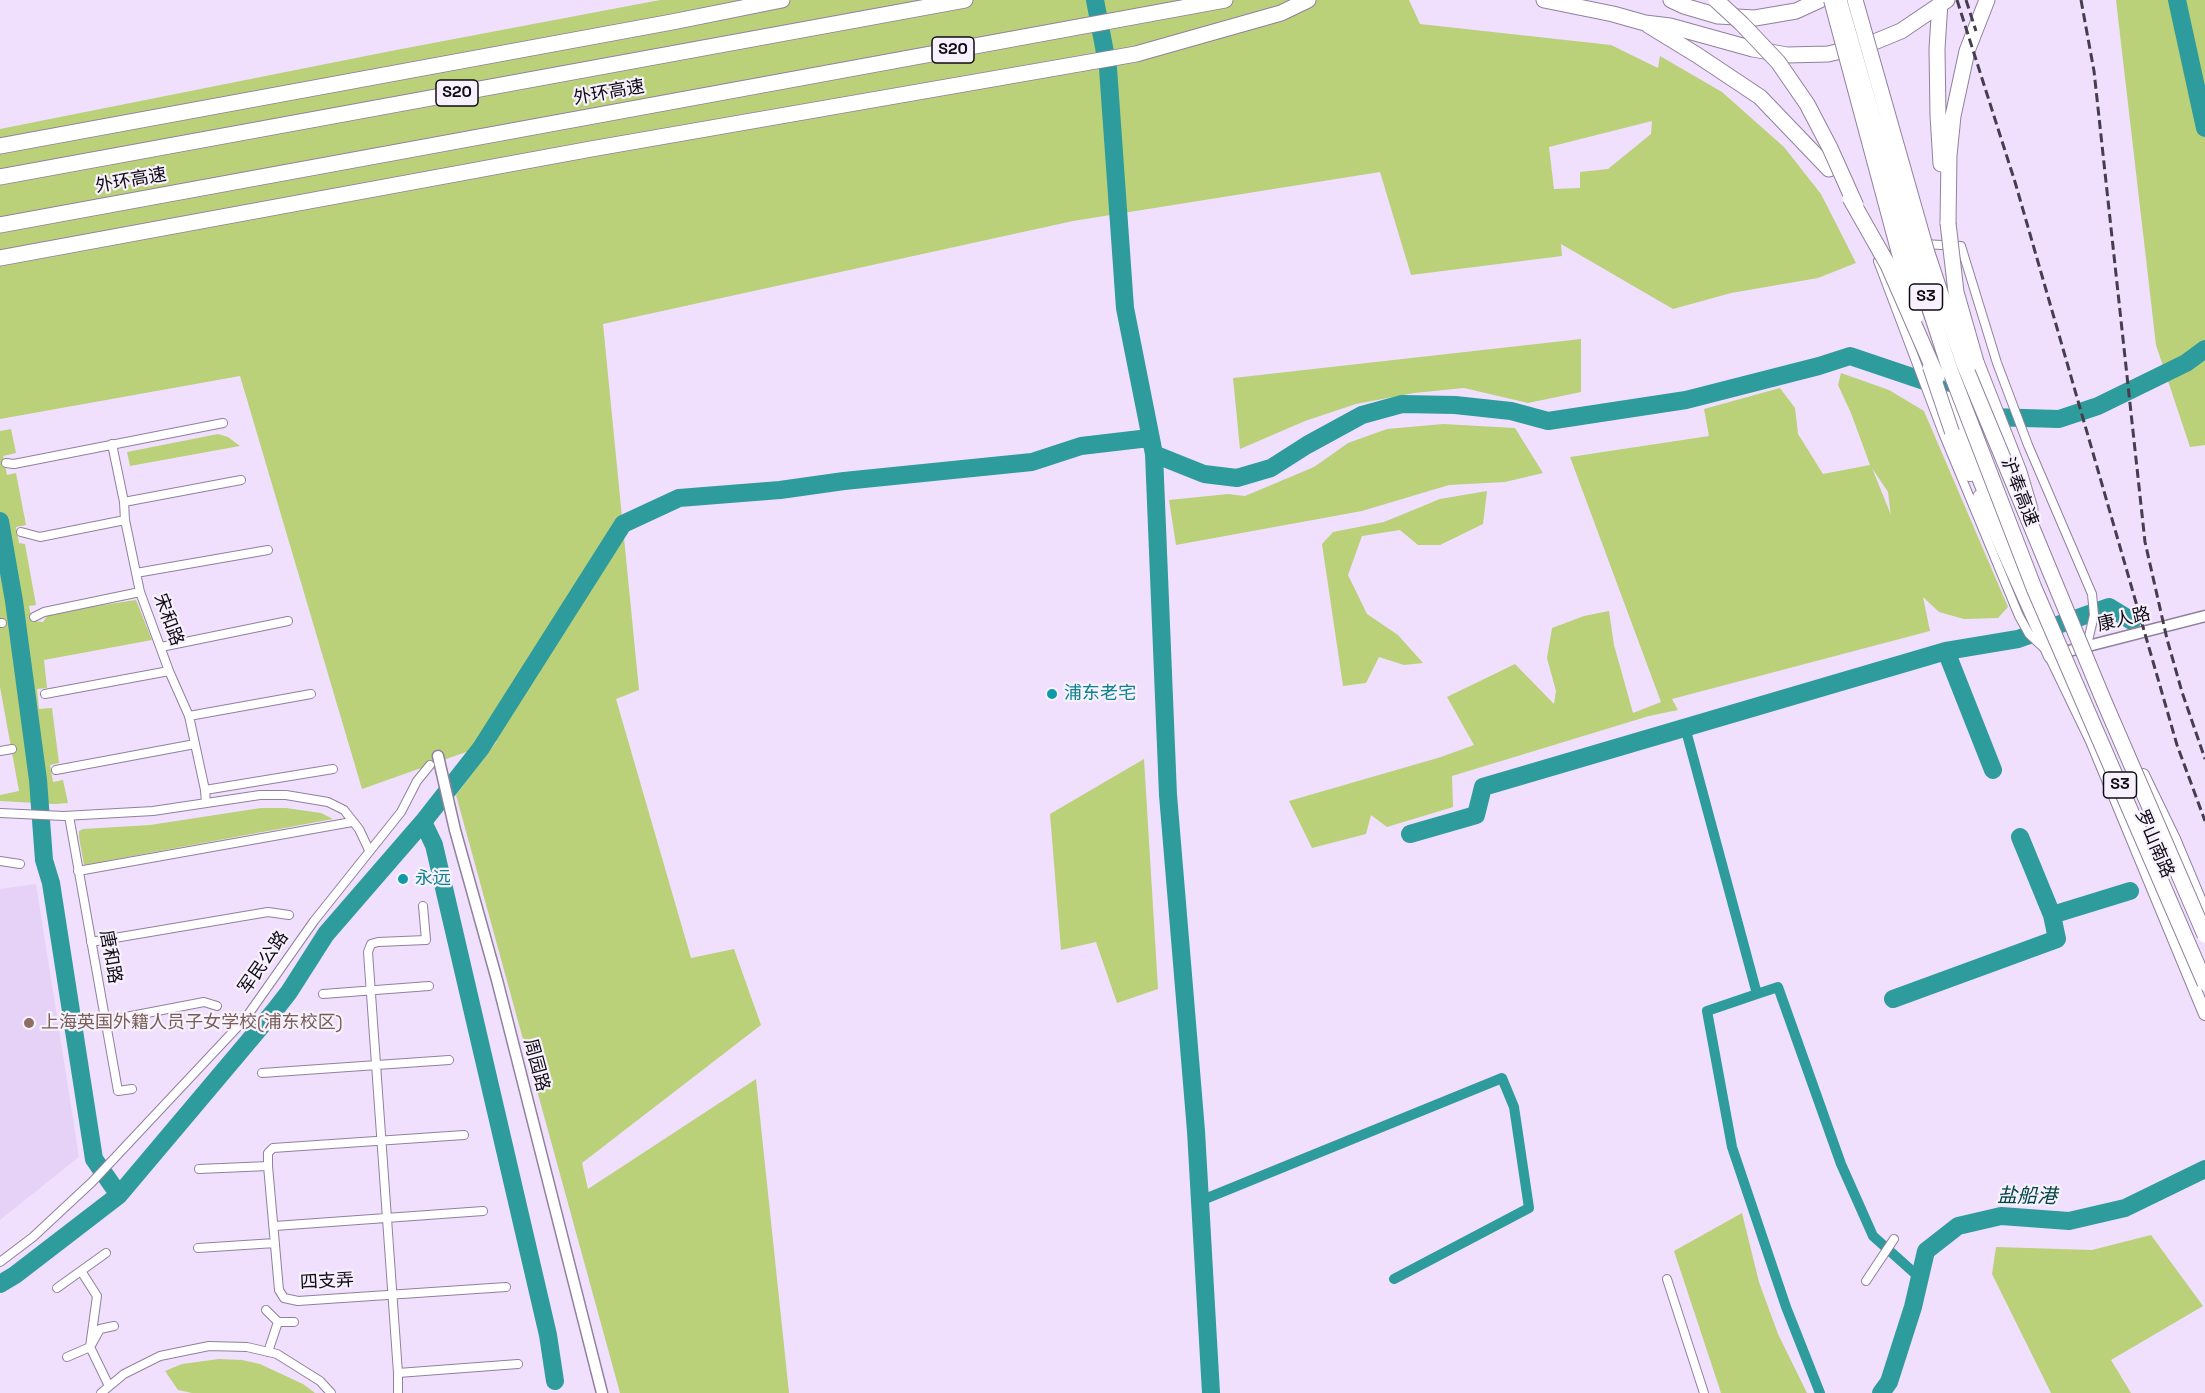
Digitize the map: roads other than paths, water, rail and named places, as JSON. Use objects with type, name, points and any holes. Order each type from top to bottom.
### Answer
[{"type":"highway","points":[[0,146],[782,0]]},
{"type":"highway","name":"外环高速","points":[[0,177],[965,0]]},
{"type":"highway","name":"外环高速","points":[[0,225],[1225,0]]},
{"type":"highway","points":[[0,258],[591,148],[1136,54],[1281,13],[1308,0]]},
{"type":"highway","points":[[1544,0],[1645,23],[1670,26],[1762,51],[1804,55],[1828,54],[1867,45],[1918,22],[1947,0]]},
{"type":"highway","points":[[1671,0],[1701,12],[1737,18],[1755,18],[1796,11],[1820,0]]},
{"type":"highway","points":[[1716,0],[1778,62],[1807,104],[1856,206],[1888,265],[1918,348],[1987,496],[2034,588]]},
{"type":"highway","name":"沪奉高速","points":[[1839,0],[1913,257],[1950,370],[2034,588],[2205,983]]},
{"type":"highway","name":"沪奉高速","points":[[1855,0],[1927,253],[1964,364],[2205,935]]},
{"type":"highway","points":[[1940,0],[1937,49],[1938,115],[1956,292],[1976,362],[2019,472],[2054,580]]},
{"type":"highway","points":[[1948,223],[1949,155],[1953,116],[1967,51],[1987,0]]},
{"type":"highway","points":[[1645,23],[1760,97],[1813,151],[1856,206]]},
{"type":"main road","points":[[1831,0],[1918,348],[1947,432],[2051,656]]},
{"type":"main road","points":[[1860,0],[1902,147],[1995,451],[2063,609],[2084,646]]},
{"type":"main road","name":"罗山南路","points":[[2084,646],[2174,838],[2204,910]]},
{"type":"main road","name":"罗山南路","points":[[2051,656],[2092,741],[2205,1014]]},
{"type":"street","points":[[1918,348],[1878,261],[1891,253],[1918,243],[1961,246],[1997,363],[2028,445],[2092,594],[2094,615],[2084,646]]},
{"type":"street","points":[[6,463],[14,464],[223,423]]},
{"type":"street","name":"宋和路","points":[[112,444],[140,592],[169,671],[189,716],[206,803]]},
{"type":"street","points":[[124,502],[242,480]]},
{"type":"street","points":[[21,532],[40,537],[125,520]]},
{"type":"street","points":[[136,573],[268,550]]},
{"type":"street","points":[[34,617],[44,612],[140,592]]},
{"type":"street","name":"康人路","points":[[2051,656],[2205,616]]},
{"type":"street","points":[[162,647],[288,621]]},
{"type":"street","points":[[45,694],[169,671]]},
{"type":"street","points":[[189,716],[311,693]]},
{"type":"street","points":[[56,770],[195,744]]},
{"type":"street","points":[[0,752],[12,749]]},
{"type":"street","name":"周园路","points":[[434,761],[496,980],[575,1280],[602,1393]]},
{"type":"street","name":"军民公路","points":[[0,1262],[33,1237],[93,1182],[109,1162],[244,1019],[282,964],[401,812],[417,781],[434,761]]},
{"type":"street","points":[[205,790],[333,769]]},
{"type":"street","points":[[0,813],[69,816],[153,811],[260,795],[286,795],[328,802],[344,810],[359,829],[369,850]]},
{"type":"street","name":"唐和路","points":[[69,816],[118,1091],[132,1089]]},
{"type":"street","points":[[78,871],[352,822]]},
{"type":"street","points":[[0,861],[20,864]]},
{"type":"street","points":[[398,1393],[368,952],[371,944],[378,942],[426,940],[423,906]]},
{"type":"street","points":[[91,942],[268,912],[289,915]]},
{"type":"street","points":[[323,994],[429,987]]},
{"type":"street","points":[[105,1021],[204,1002],[217,1006]]},
{"type":"street","points":[[262,1073],[449,1060]]},
{"type":"street","points":[[199,1169],[268,1166],[268,1153],[273,1148],[464,1135]]},
{"type":"street","name":"四支弄","points":[[268,1166],[279,1290],[284,1298],[290,1300],[393,1295],[506,1287]]},
{"type":"street","points":[[274,1226],[483,1211]]},
{"type":"street","points":[[1866,1281],[1894,1239]]},
{"type":"street","points":[[198,1248],[275,1243]]},
{"type":"street","points":[[57,1288],[106,1253]]},
{"type":"street","points":[[81,1271],[97,1296],[90,1347],[109,1386]]},
{"type":"street","points":[[1666,1279],[1704,1393]]},
{"type":"street","points":[[266,1310],[278,1322],[294,1322]]},
{"type":"street","points":[[268,1352],[278,1322]]},
{"type":"street","points":[[67,1357],[90,1347],[100,1329],[114,1326]]},
{"type":"street","points":[[101,1393],[124,1374],[160,1356],[209,1346],[247,1347],[277,1354],[320,1381],[331,1393]]},
{"type":"street","points":[[398,1373],[518,1364]]},
{"type":"waterway","points":[[1095,0],[1108,68],[1125,308],[1154,454],[1168,795],[1196,1131],[1211,1393]]},
{"type":"waterway","points":[[2177,0],[2205,128]]},
{"type":"waterway","points":[[1154,454],[1204,474],[1237,478],[1271,468],[1362,415],[1402,404],[1455,405],[1511,411],[1548,421],[1686,400],[1850,356],[1933,384],[1969,408],[1989,417],[2059,419],[2098,406],[2186,363],[2205,349]]},
{"type":"waterway","points":[[0,1284],[119,1195],[275,1010],[326,934],[423,822],[481,748],[623,524],[679,498],[780,490],[844,481],[1032,462],[1081,446],[1149,438]]},
{"type":"waterway","points":[[0,521],[14,601],[38,780],[44,860],[51,883],[94,1159],[119,1195]]},
{"type":"waterway","points":[[1410,834],[1476,815],[1483,787],[1946,651],[2018,639],[2109,607],[2132,621]]},
{"type":"waterway","points":[[1946,651],[1993,770]]},
{"type":"waterway","points":[[1685,727],[1757,994],[1707,1011],[1732,1147],[1786,1307],[1820,1393]]},
{"type":"waterway","points":[[423,822],[434,845],[548,1335],[555,1381]]},
{"type":"waterway","points":[[2020,837],[2052,915]]},
{"type":"waterway","points":[[1893,999],[2057,939],[2052,915],[2130,891]]},
{"type":"waterway","points":[[1757,994],[1778,987],[1841,1164],[1873,1236],[1920,1278]]},
{"type":"waterway","points":[[1200,1201],[1502,1078],[1514,1107],[1529,1208],[1394,1279]]},
{"type":"waterway","name":"盐船港","points":[[1881,1393],[1889,1382],[1913,1307],[1926,1251],[1958,1226],[2001,1216],[2069,1221],[2125,1208],[2205,1169]]},
{"type":"railway","points":[[1957,0],[2015,182],[2177,745],[2205,821]]},
{"type":"railway","points":[[1966,0],[1976,31]]},
{"type":"railway","points":[[2081,0],[2094,71],[2145,542],[2167,639],[2205,759]]},
{"type":"place","name":"浦东老宅","points":[[1052,694]]},
{"type":"place","name":"永远","points":[[403,879]]},
{"type":"place","name":"上海英国外籍人员子女学校(浦东校区)","points":[[29,1023]]}]
